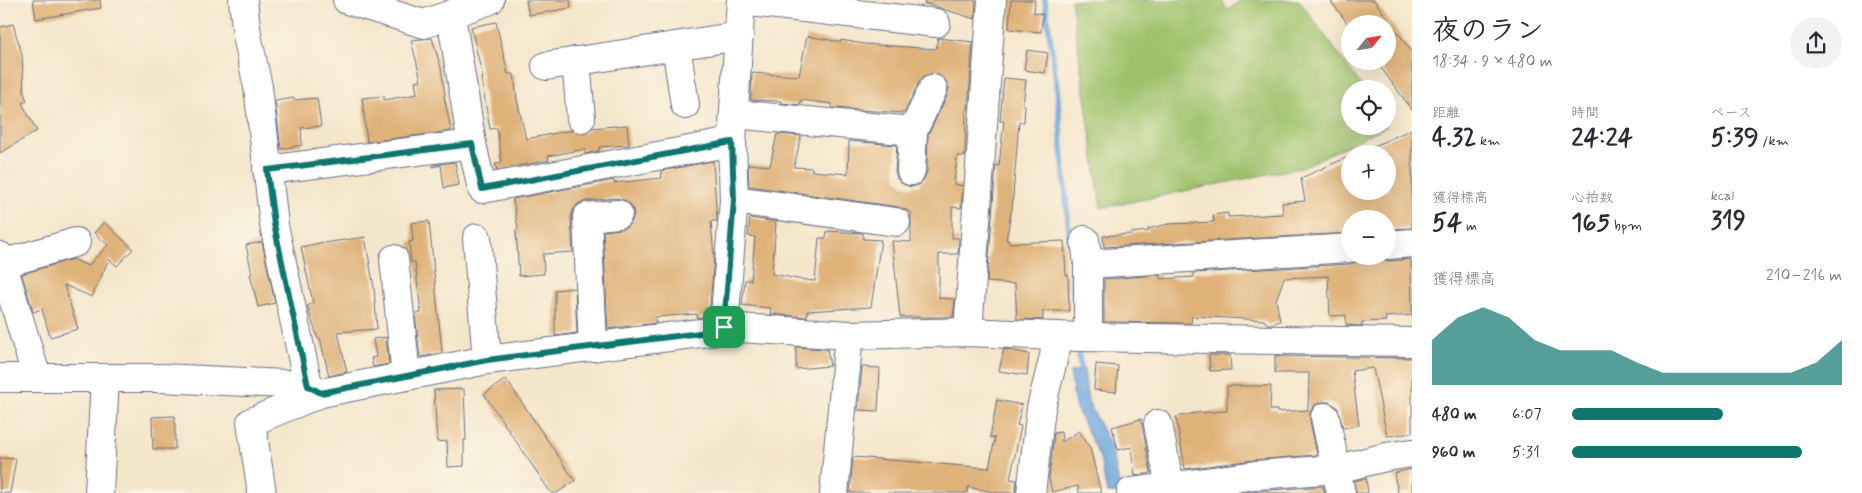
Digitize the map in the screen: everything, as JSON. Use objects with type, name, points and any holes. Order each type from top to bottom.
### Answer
[{"type":"street","points":[[243,0],[247,35],[258,87],[274,224],[315,389]]},
{"type":"street","points":[[347,0],[424,24],[490,0]]},
{"type":"street","points":[[968,332],[992,0]]},
{"type":"street","points":[[724,327],[734,200],[732,142],[741,1],[936,23]]},
{"type":"street","points":[[453,28],[472,144],[482,189],[732,142]]},
{"type":"street","points":[[546,66],[739,36]]},
{"type":"street","points":[[676,46],[684,105]]},
{"type":"street","points":[[576,61],[582,118]]},
{"type":"street","points":[[912,171],[913,132],[933,88]]},
{"type":"street","points":[[734,114],[913,132]]},
{"type":"street","points":[[267,170],[472,144]]},
{"type":"street","points":[[734,200],[896,222]]},
{"type":"street","points":[[593,347],[587,217],[618,214]]},
{"type":"street","points":[[477,238],[487,360]]},
{"type":"street","points":[[36,378],[1,260],[76,242]]},
{"type":"street","points":[[1396,244],[1412,243]]},
{"type":"street","points":[[1088,336],[1086,252],[1341,248]]},
{"type":"street","points":[[394,259],[406,376]]},
{"type":"street","points":[[0,378],[161,378],[315,389],[406,376],[487,360],[716,331],[724,327],[849,335],[968,332],[1059,336],[1412,342]]},
{"type":"street","points":[[834,493],[849,335]]},
{"type":"street","points":[[1031,493],[1041,408],[1059,336]]},
{"type":"street","points":[[99,493],[105,378]]},
{"type":"street","points":[[262,493],[251,422],[315,389]]},
{"type":"street","points":[[1325,417],[1339,481]]},
{"type":"street","points":[[1158,424],[1171,490]]},
{"type":"street","points":[[1131,492],[1339,481],[1386,457],[1412,453]]},
{"type":"green space","points":[[1071,0],[1221,0],[1228,10],[1241,0],[1299,0],[1341,58],[1341,70],[1350,70],[1357,80],[1341,80],[1341,135],[1369,135],[1348,145],[1341,145],[1341,148],[1303,167],[1101,208]]},
{"type":"water","points":[[1084,369],[1088,401],[1112,449],[1121,493],[1107,493],[1100,458],[1075,406],[1070,372]]},
{"type":"building","points":[[33,0],[100,0],[101,8],[36,19]]},
{"type":"building","points":[[526,0],[570,0],[571,8],[529,15]]},
{"type":"building","points":[[925,0],[976,0],[975,19],[924,3]]},
{"type":"building","points":[[1011,0],[1035,0],[1034,13],[1043,14],[1041,32],[1009,29]]},
{"type":"building","points":[[1330,0],[1374,0],[1385,15],[1341,15]]},
{"type":"building","points":[[496,22],[508,74],[514,74],[517,100],[526,139],[572,130],[583,133],[592,128],[627,125],[629,145],[599,147],[599,151],[585,154],[585,149],[548,156],[549,160],[497,170],[495,164],[502,163],[497,128],[490,129],[481,78],[483,78],[471,27]]},
{"type":"building","points":[[13,24],[22,55],[24,93],[27,101],[22,103],[37,131],[0,153],[0,27]]},
{"type":"building","points":[[1396,30],[1412,52],[1412,110],[1396,88],[1396,80],[1390,80],[1383,70],[1396,70]]},
{"type":"building","points":[[807,36],[841,42],[841,40],[864,44],[936,49],[938,38],[973,42],[968,109],[966,109],[965,156],[957,156],[954,184],[963,186],[961,208],[952,207],[952,238],[959,238],[958,254],[939,254],[939,298],[955,299],[953,317],[900,317],[892,241],[911,242],[911,212],[898,207],[749,186],[748,164],[770,166],[777,134],[801,136],[794,167],[812,168],[812,171],[848,174],[849,141],[897,145],[895,170],[897,179],[903,184],[911,187],[919,185],[927,172],[928,135],[949,88],[946,81],[939,75],[931,74],[924,76],[919,82],[904,113],[832,108],[832,104],[801,100],[800,105],[781,103],[781,101],[751,100],[752,73],[799,76]]},
{"type":"building","points":[[432,38],[441,68],[451,131],[367,142],[362,98],[384,96],[384,100],[417,94],[415,81],[421,80],[411,40]]},
{"type":"building","points":[[1027,50],[1048,53],[1045,73],[1024,70]]},
{"type":"building","points":[[1004,78],[1026,80],[1023,105],[1025,105],[1024,122],[1019,122],[1012,208],[1006,240],[1009,243],[1064,241],[1066,275],[1068,275],[1069,311],[1043,311],[1043,320],[1017,319],[1015,284],[987,282],[996,165],[999,166],[1004,121],[1000,121]]},
{"type":"building","points":[[294,98],[294,100],[317,98],[321,126],[301,128],[302,145],[281,149],[275,101]]},
{"type":"building","points":[[1412,129],[1412,228],[1396,229],[1396,210],[1341,210],[1341,234],[1104,247],[1103,236],[1149,231],[1148,229],[1168,224],[1214,222],[1213,215],[1228,213],[1228,217],[1283,214],[1282,203],[1305,201],[1301,178],[1341,160],[1341,200],[1396,200],[1396,145],[1376,145]]},
{"type":"building","points":[[713,161],[717,221],[711,221],[714,257],[709,316],[697,318],[697,314],[655,317],[656,323],[608,329],[603,231],[627,227],[632,221],[634,213],[631,205],[624,200],[616,198],[586,201],[578,204],[573,210],[571,217],[573,252],[543,254],[544,274],[519,276],[516,230],[518,229],[513,199],[614,180],[614,183],[662,178],[661,171]]},
{"type":"building","points":[[455,162],[459,185],[444,188],[441,165],[433,167],[433,165]]},
{"type":"building","points":[[750,218],[776,222],[772,274],[798,279],[815,281],[819,238],[826,238],[827,231],[863,233],[863,239],[881,240],[871,307],[807,311],[807,317],[770,314],[771,308],[742,305],[745,280],[751,280],[755,237],[748,236]]},
{"type":"building","points":[[429,221],[442,353],[420,357],[415,313],[421,313],[415,262],[411,262],[409,242],[413,241],[411,223]]},
{"type":"building","points":[[104,222],[133,249],[117,266],[109,259],[92,297],[64,285],[78,329],[50,337],[42,309],[33,312],[22,274],[73,259],[88,266],[108,245],[94,233]]},
{"type":"building","points":[[365,237],[374,288],[377,329],[338,332],[347,372],[329,376],[320,338],[318,339],[307,306],[313,303],[301,247]]},
{"type":"building","points":[[262,242],[275,303],[258,307],[250,274],[252,274],[246,245]]},
{"type":"building","points":[[1411,259],[1412,315],[1385,317],[1386,321],[1362,322],[1362,326],[1346,325],[1346,315],[1330,316],[1328,276],[1284,278],[1276,300],[1280,321],[1271,324],[1267,324],[1264,320],[1192,316],[1191,323],[1104,322],[1104,279],[1160,275],[1160,279],[1194,277],[1193,273],[1341,265],[1396,265],[1396,260]]},
{"type":"building","points":[[575,288],[577,333],[555,336],[555,290]]},
{"type":"building","points":[[386,337],[389,364],[373,367],[371,358],[376,357],[373,339]]},
{"type":"building","points":[[796,347],[827,349],[830,366],[796,369]]},
{"type":"building","points":[[1004,349],[1029,354],[1027,375],[999,371]]},
{"type":"building","points":[[1209,355],[1230,355],[1231,370],[1210,371]]},
{"type":"building","points":[[1275,356],[1412,358],[1412,433],[1387,436],[1373,368],[1352,371],[1359,425],[1343,428],[1337,407],[1329,402],[1315,405],[1310,412],[1310,420],[1317,455],[1254,460],[1185,469],[1176,417],[1195,413],[1227,411],[1227,386],[1271,386],[1270,410],[1277,410],[1277,412],[1308,410],[1309,373],[1275,373]]},
{"type":"building","points":[[1096,364],[1118,366],[1116,392],[1094,390]]},
{"type":"building","points":[[862,367],[880,368],[878,411],[858,410]]},
{"type":"building","points":[[506,379],[575,481],[557,493],[551,493],[484,394]]},
{"type":"building","points":[[464,389],[466,440],[464,440],[464,466],[448,467],[447,441],[437,442],[434,390]]},
{"type":"building","points":[[997,400],[1022,405],[1017,425],[1021,426],[1010,479],[1017,480],[1015,493],[998,493],[968,487],[967,493],[850,493],[853,457],[989,468],[995,438],[990,437]]},
{"type":"building","points":[[175,416],[175,449],[153,449],[152,417]]},
{"type":"building","points":[[1141,419],[1151,473],[1135,476],[1131,447],[1118,450],[1112,427]]},
{"type":"building","points":[[1079,431],[1090,448],[1101,493],[1079,493],[1078,486],[1052,492],[1049,478],[1054,433],[1061,432],[1062,442]]},
{"type":"building","points":[[0,458],[16,459],[10,493],[0,493]]},
{"type":"building","points":[[1412,469],[1412,493],[1398,493],[1394,473]]},
{"type":"building","points":[[1366,478],[1368,493],[1356,493],[1354,481]]},
{"type":"building","points":[[1323,486],[1325,493],[1240,493],[1258,491]]},
{"type":"waterway","points":[[1045,0],[1057,88],[1075,304]]},
{"type":"waterway","points":[[1078,345],[1081,376]]},
{"type":"route","points":[[732,142],[734,200],[724,327],[716,331],[487,360],[321,393],[308,386],[274,224],[267,170],[472,144],[482,189],[732,142]]}]
